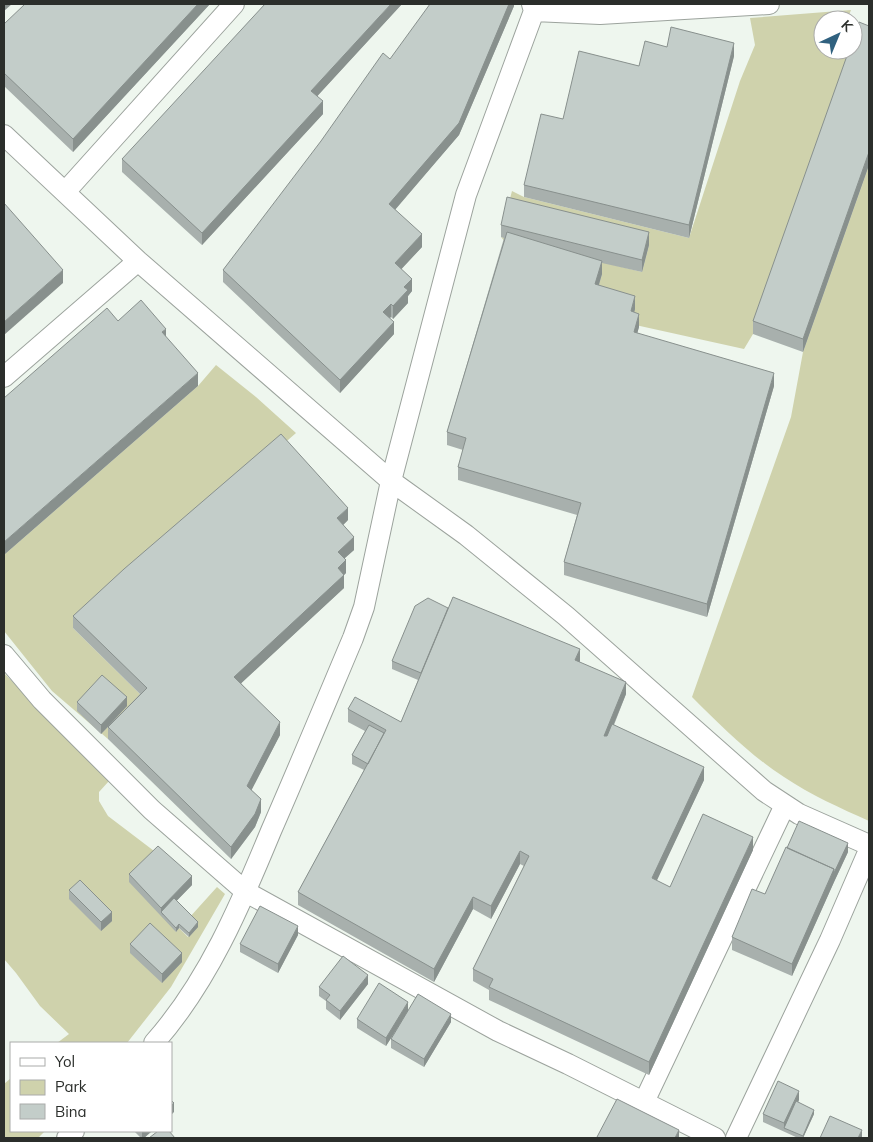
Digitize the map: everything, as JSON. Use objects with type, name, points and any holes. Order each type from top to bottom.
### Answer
[{"type":"street","points":[[65,192],[234,4]]},
{"type":"street","points":[[155,1042],[185,1004],[203,977],[246,892],[353,638],[364,607],[391,482],[466,195],[533,7],[600,14],[770,4]]},
{"type":"street","points":[[4,135],[138,261],[391,482],[466,535],[566,616],[730,763],[764,791],[784,805],[822,825],[869,845]]},
{"type":"street","points":[[4,377],[138,261]]},
{"type":"street","points":[[4,655],[42,700],[152,810],[246,892],[498,1031],[714,1138]]},
{"type":"street","points":[[644,1102],[784,805]]},
{"type":"street","points":[[736,1138],[826,949],[869,850]]},
{"type":"green space","points":[[813,13],[813,60],[850,60],[753,334],[744,349],[631,324],[595,297],[602,274],[507,244],[501,237],[642,272],[649,245],[507,210],[512,191],[524,197],[689,238],[740,81],[755,45],[750,18]]},
{"type":"green space","points":[[869,165],[869,821],[794,784],[771,768],[736,740],[692,697],[791,417],[803,352]]},
{"type":"green space","points":[[216,365],[256,397],[296,433],[73,628],[147,701],[108,739],[52,691],[4,631],[4,555],[198,386]]},
{"type":"green space","points":[[4,673],[109,781],[99,792],[99,801],[108,816],[158,854],[176,932],[179,928],[188,937],[189,918],[217,887],[225,894],[171,987],[128,1042],[58,1042],[69,1034],[40,1006],[4,959]]},
{"type":"green space","points":[[10,1079],[10,1132],[44,1132],[38,1138],[4,1138],[4,1084]]},
{"type":"building","points":[[25,4],[198,4],[73,139],[4,73],[4,24]]},
{"type":"building","points":[[265,4],[391,4],[311,91],[323,101],[202,233],[122,159]]},
{"type":"building","points":[[430,4],[509,4],[459,123],[389,204],[422,234],[395,263],[412,279],[404,287],[408,290],[393,306],[391,304],[383,312],[394,322],[340,380],[223,270],[321,141],[383,53],[390,59]]},
{"type":"building","points":[[863,24],[869,26],[869,152],[803,339],[753,321],[845,60],[863,60]]},
{"type":"building","points":[[671,27],[734,43],[689,225],[524,185],[541,114],[563,119],[579,51],[639,66],[645,41],[667,47]]},
{"type":"building","points":[[507,197],[649,232],[642,260],[501,225]]},
{"type":"building","points":[[4,203],[63,270],[4,322]]},
{"type":"building","points":[[507,232],[602,261],[595,284],[635,296],[631,311],[639,314],[634,332],[774,373],[707,604],[564,562],[581,503],[458,467],[466,438],[447,432]]},
{"type":"building","points":[[141,300],[166,329],[162,332],[198,373],[4,542],[4,398],[107,308],[118,321]]},
{"type":"building","points":[[281,434],[348,508],[337,518],[354,537],[338,552],[346,560],[338,568],[344,575],[234,677],[280,722],[247,786],[261,799],[255,814],[231,847],[108,727],[147,688],[73,616],[124,569]]},
{"type":"building","points":[[453,597],[580,649],[575,660],[626,682],[604,736],[607,736],[612,724],[704,767],[652,878],[670,887],[703,814],[753,837],[649,1062],[489,987],[493,979],[473,969],[529,856],[520,851],[491,906],[473,897],[434,969],[298,892],[386,730],[348,709],[355,697],[401,722]]},
{"type":"building","points":[[428,598],[448,608],[421,673],[392,661],[415,606]]},
{"type":"building","points":[[102,675],[127,697],[101,725],[77,702]]},
{"type":"building","points":[[369,725],[384,733],[368,764],[352,755]]},
{"type":"building","points":[[799,821],[848,843],[834,873],[834,869],[787,848]]},
{"type":"building","points":[[158,846],[192,876],[161,908],[129,874]]},
{"type":"building","points":[[786,847],[834,869],[792,964],[732,937],[752,889],[765,894]]},
{"type":"building","points":[[80,880],[112,912],[101,922],[69,890]]},
{"type":"building","points":[[174,898],[198,922],[189,933],[179,924],[176,928],[161,912]]},
{"type":"building","points":[[260,906],[298,926],[278,964],[240,944]]},
{"type":"building","points":[[150,923],[182,953],[162,974],[130,944]]},
{"type":"building","points":[[343,956],[368,975],[340,1011],[326,1000],[330,995],[319,987]]},
{"type":"building","points":[[379,983],[408,1002],[386,1038],[357,1019]]},
{"type":"building","points":[[418,994],[451,1014],[424,1059],[391,1039]]},
{"type":"building","points":[[778,1081],[799,1091],[784,1123],[763,1114]]},
{"type":"building","points":[[617,1099],[679,1130],[675,1138],[597,1137]]},
{"type":"building","points":[[796,1101],[814,1110],[803,1136],[784,1128]]},
{"type":"building","points":[[830,1116],[862,1130],[858,1138],[820,1138]]},
{"type":"building","points":[[157,1132],[170,1132],[175,1138],[149,1138]]}]
